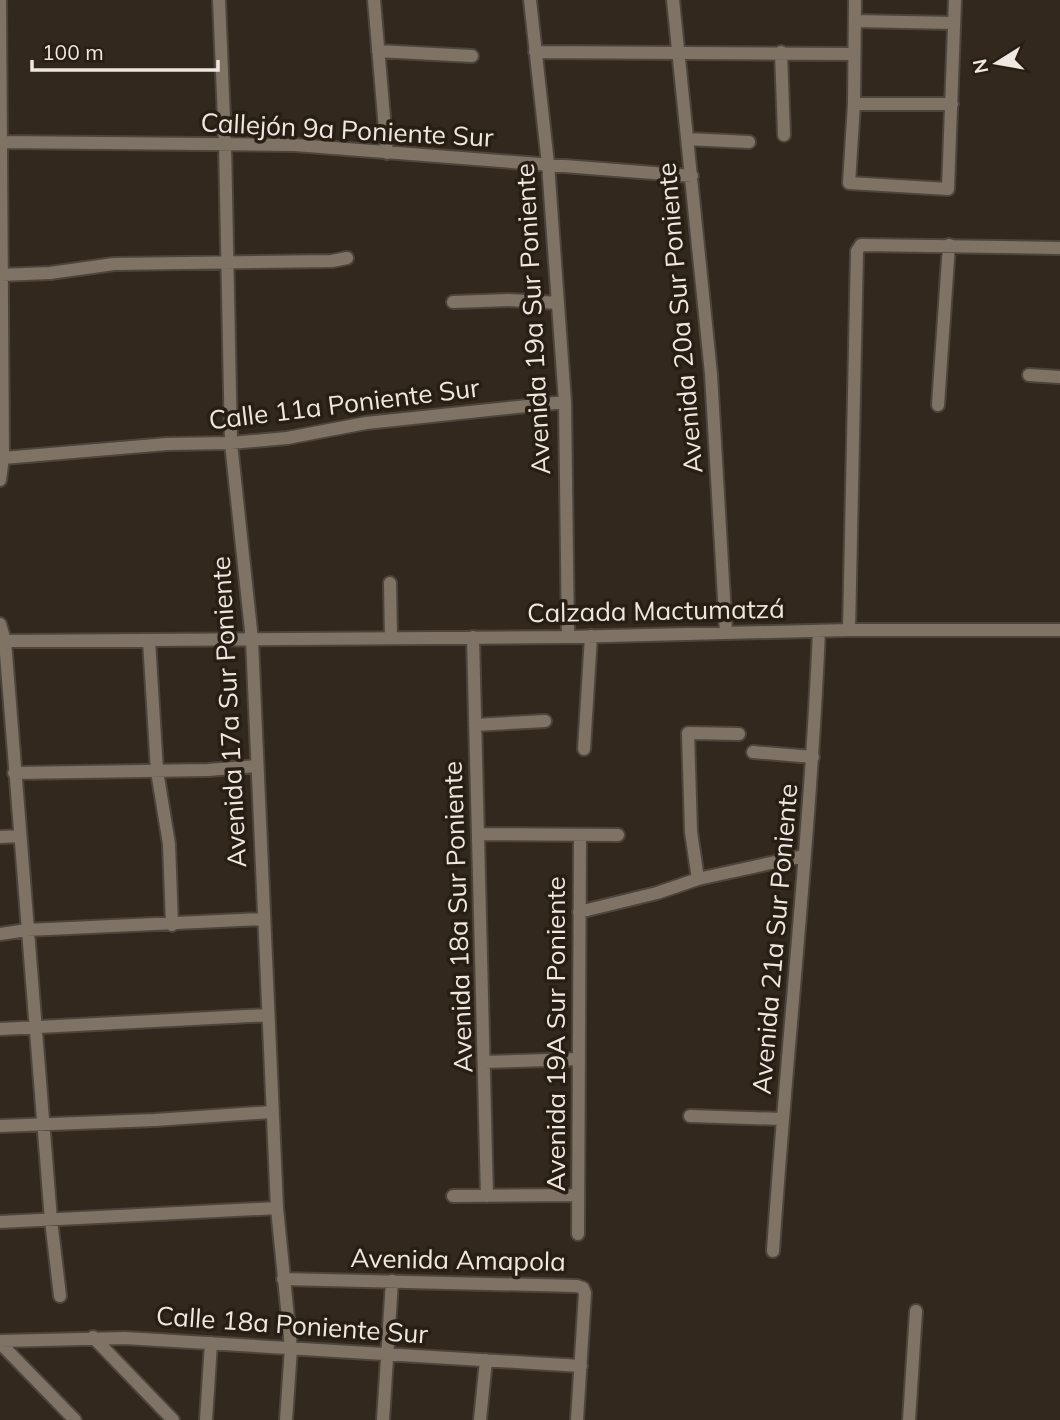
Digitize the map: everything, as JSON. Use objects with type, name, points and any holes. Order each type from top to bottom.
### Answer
[{"type":"street","points":[[0,0],[3,458],[0,480]]},
{"type":"street","name":"Avenida 17a Sur Poniente","points":[[219,0],[232,443],[252,640],[277,1209],[290,1348],[286,1420]]},
{"type":"street","points":[[374,0],[387,153]]},
{"type":"street","name":"Avenida 19a Sur Poniente","points":[[530,0],[548,164],[565,402],[568,637]]},
{"type":"street","name":"Avenida 20a Sur Poniente","points":[[673,0],[711,374],[726,633]]},
{"type":"street","points":[[855,0],[849,183],[948,189],[955,0]]},
{"type":"street","points":[[855,21],[954,23]]},
{"type":"street","points":[[378,51],[472,56]]},
{"type":"street","points":[[535,52],[853,54]]},
{"type":"street","points":[[781,52],[784,135]]},
{"type":"street","points":[[853,104],[952,104]]},
{"type":"street","points":[[687,139],[749,142]]},
{"type":"street","name":"Callejón 9a Poniente Sur","points":[[1,142],[295,145],[692,176]]},
{"type":"street","points":[[849,630],[858,250],[861,245],[866,244],[1060,248]]},
{"type":"street","points":[[938,405],[949,245]]},
{"type":"street","points":[[1,275],[50,273],[114,264],[227,264],[332,261],[347,258]]},
{"type":"street","points":[[453,302],[509,300],[558,303]]},
{"type":"street","points":[[1029,375],[1060,377]]},
{"type":"street","name":"Calle 11a Poniente Sur","points":[[3,458],[167,444],[232,443],[287,438],[366,423],[565,402]]},
{"type":"street","points":[[390,583],[391,638]]},
{"type":"street","points":[[0,625],[51,1220],[60,1296]]},
{"type":"street","name":"Calzada Mactumatzá","points":[[2,641],[568,637],[849,630],[1060,630]]},
{"type":"street","name":"Avenida 21a Sur Poniente","points":[[773,1251],[813,757],[819,631]]},
{"type":"street","points":[[584,749],[591,636]]},
{"type":"street","name":"Avenida 18a Sur Poniente","points":[[473,637],[487,1196]]},
{"type":"street","points":[[149,640],[157,771],[169,844],[172,925]]},
{"type":"street","points":[[475,725],[545,721]]},
{"type":"street","points":[[698,879],[691,832],[688,733],[739,734]]},
{"type":"street","points":[[753,752],[813,757]]},
{"type":"street","points":[[14,773],[157,771],[257,766]]},
{"type":"street","points":[[478,834],[618,835]]},
{"type":"street","name":"Avenida 19A Sur Poniente","points":[[578,1234],[580,835]]},
{"type":"street","points":[[0,837],[20,836]]},
{"type":"street","points":[[579,912],[657,893],[698,879],[803,856]]},
{"type":"street","points":[[0,933],[263,919]]},
{"type":"street","points":[[0,1029],[268,1015]]},
{"type":"street","points":[[484,1062],[579,1059]]},
{"type":"street","points":[[0,1126],[272,1112]]},
{"type":"street","points":[[690,1116],[782,1119]]},
{"type":"street","points":[[453,1196],[578,1195]]},
{"type":"street","points":[[0,1222],[277,1209]]},
{"type":"street","name":"Avenida Amapola","points":[[283,1279],[583,1287],[585,1293],[577,1420]]},
{"type":"street","points":[[383,1420],[392,1281]]},
{"type":"street","points":[[909,1420],[916,1311]]},
{"type":"street","points":[[93,1337],[173,1420]]},
{"type":"street","name":"Calle 18a Poniente Sur","points":[[0,1342],[93,1337],[581,1366]]},
{"type":"street","points":[[0,1342],[75,1420]]},
{"type":"street","points":[[206,1420],[211,1343]]},
{"type":"street","points":[[480,1420],[486,1360]]}]
